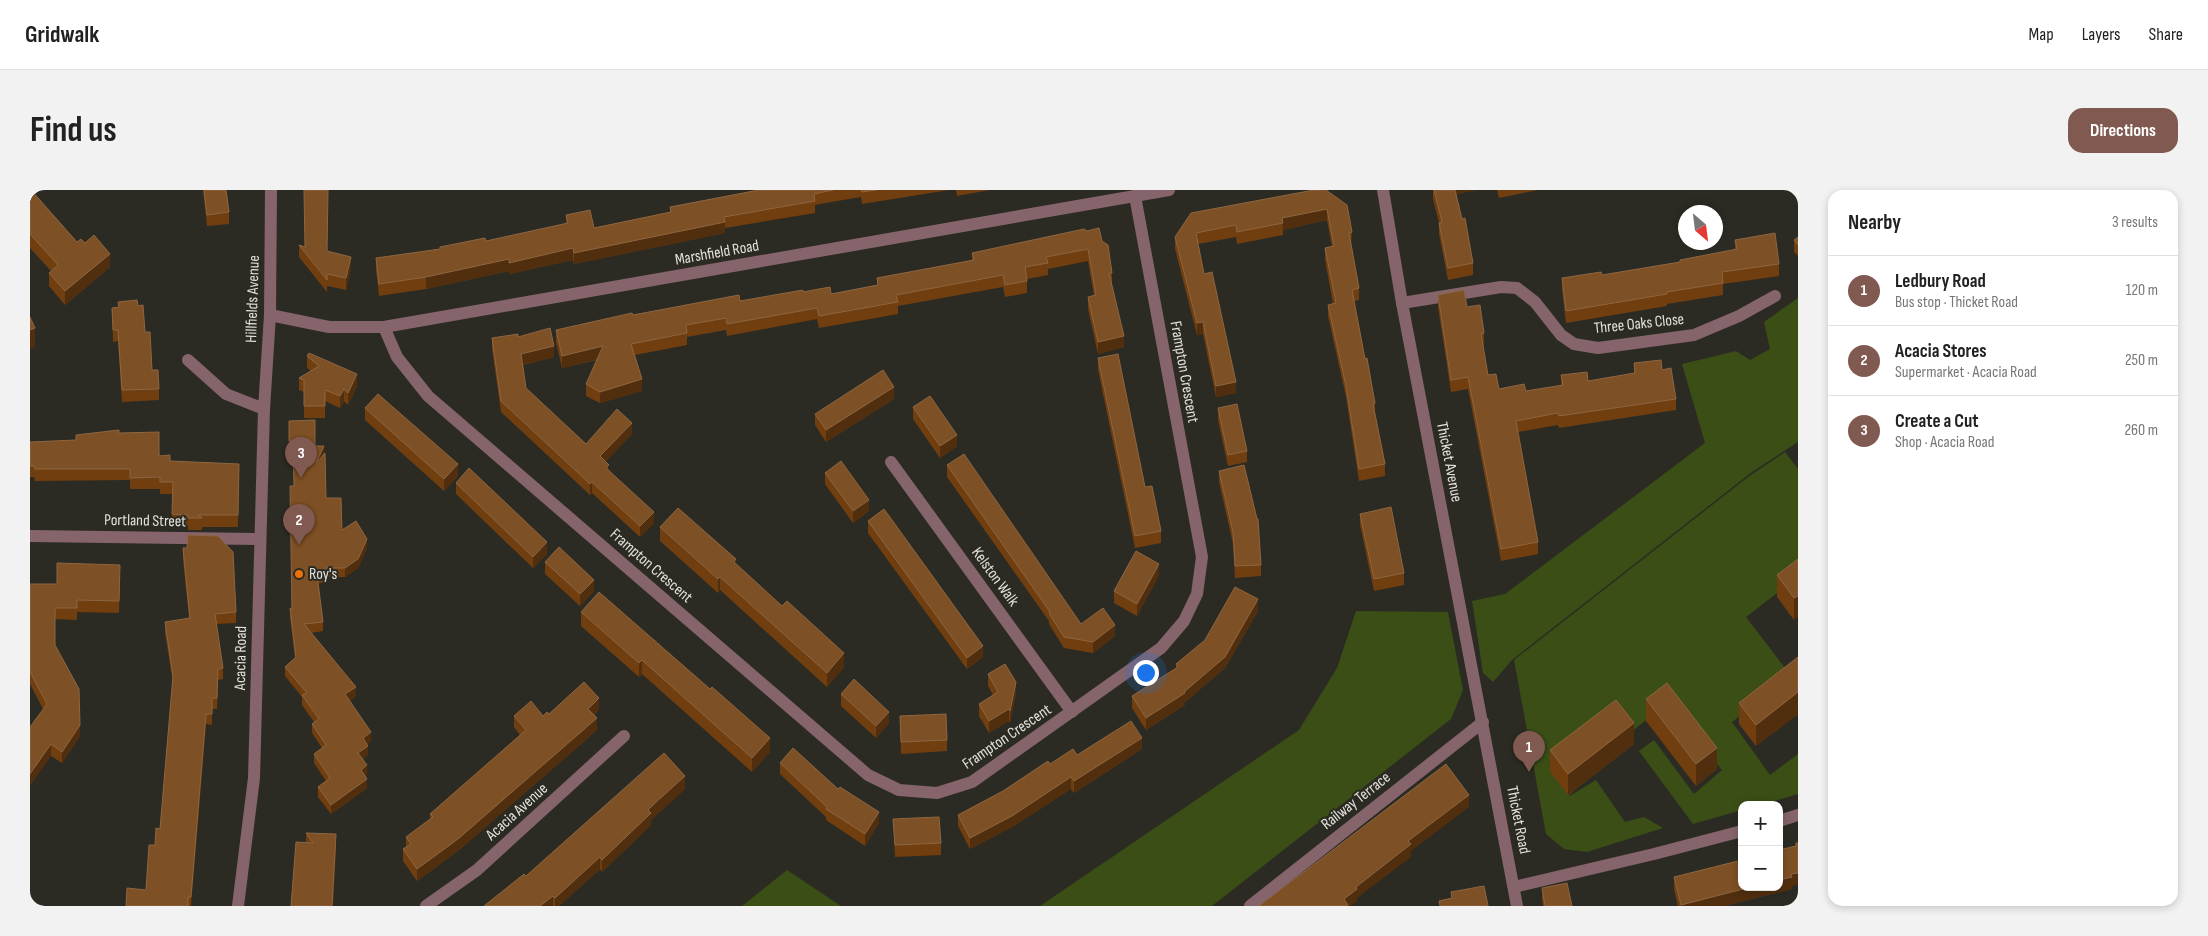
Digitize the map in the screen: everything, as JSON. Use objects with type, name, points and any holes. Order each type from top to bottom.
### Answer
[{"type":"street","name":"Hillfields Avenue","points":[[264,409],[270,316],[271,190]]},
{"type":"street","name":"Marshfield Road","points":[[270,316],[329,327],[384,327],[1169,190]]},
{"type":"street","name":"Thicket Avenue","points":[[1383,190],[1402,303],[1486,740]]},
{"type":"street","name":"Frampton Crescent","points":[[384,327],[397,356],[428,396],[868,775],[899,790],[937,793],[972,782],[1161,648],[1184,621],[1198,588],[1202,557],[1135,196]]},
{"type":"street","name":"Three Oaks Close","points":[[1402,303],[1501,287],[1517,288],[1535,302],[1560,335],[1574,344],[1598,348],[1694,334],[1739,316],[1775,296]]},
{"type":"street","points":[[188,360],[226,394],[264,409]]},
{"type":"street","name":"Acacia Road","points":[[238,906],[254,778],[264,409]]},
{"type":"street","name":"Kelston Walk","points":[[891,462],[1072,712]]},
{"type":"street","name":"Portland Street","points":[[30,536],[260,539]]},
{"type":"street","name":"Railway Terrace","points":[[1250,906],[1483,722]]},
{"type":"street","name":"Acacia Avenue","points":[[426,906],[477,870],[624,736]]},
{"type":"street","name":"Thicket Road","points":[[1486,740],[1517,906]]},
{"type":"street","points":[[1783,819],[1798,815]]},
{"type":"street","points":[[1514,887],[1738,832]]},
{"type":"green space","points":[[1798,298],[1798,442],[1752,472],[1512,660],[1493,682],[1483,673],[1472,601],[1505,594],[1705,443],[1682,364],[1736,351],[1750,360],[1770,349],[1764,322]]},
{"type":"green space","points":[[1785,452],[1798,469],[1798,577],[1746,617],[1792,677],[1732,722],[1770,775],[1798,754],[1798,794],[1774,801],[1738,801],[1738,811],[1693,824],[1639,751],[1654,740],[1694,794],[1722,770],[1667,704],[1627,735],[1568,797],[1596,780],[1625,822],[1644,817],[1663,828],[1587,852],[1564,849],[1546,834],[1514,660],[1748,477]]},
{"type":"green space","points":[[1356,611],[1448,612],[1463,690],[1451,719],[1212,906],[1040,906],[1299,730],[1337,668]]},
{"type":"green space","points":[[787,870],[841,906],[742,906]]},
{"type":"building","points":[[30,190],[77,242],[81,239],[85,243],[94,235],[110,254],[65,291],[49,273],[58,265],[30,234]]},
{"type":"building","points":[[204,190],[226,190],[229,212],[207,215]]},
{"type":"building","points":[[304,190],[328,190],[327,251],[351,257],[346,278],[327,274],[327,280],[299,245],[305,247]]},
{"type":"building","points":[[759,190],[833,190],[814,194],[815,201],[724,217],[725,222],[574,253],[573,248],[509,263],[509,259],[426,277],[379,284],[376,258],[440,249],[440,247],[485,238],[486,241],[568,223],[566,215],[590,210],[594,228],[671,212],[670,207]]},
{"type":"building","points":[[1314,190],[1326,190],[1347,205],[1352,232],[1349,233],[1359,288],[1352,290],[1365,359],[1367,358],[1375,403],[1373,404],[1385,464],[1359,469],[1346,386],[1328,305],[1336,303],[1325,248],[1334,246],[1327,209],[1282,218],[1283,223],[1237,232],[1236,225],[1196,233],[1204,274],[1212,272],[1236,382],[1216,386],[1203,322],[1197,323],[1175,237],[1191,213]]},
{"type":"building","points":[[1434,190],[1455,190],[1462,219],[1465,218],[1473,263],[1448,268],[1439,223],[1442,222]]},
{"type":"building","points":[[1099,228],[1102,241],[1108,245],[1112,273],[1109,273],[1124,336],[1098,342],[1088,297],[1096,295],[1088,249],[1046,257],[1048,263],[1025,267],[1027,281],[1005,285],[1003,275],[896,295],[898,302],[819,316],[817,308],[727,324],[726,318],[686,325],[687,333],[631,344],[642,379],[600,392],[586,384],[603,346],[562,356],[556,330],[632,313],[633,315],[739,295],[740,301],[830,287],[831,294],[878,285],[877,278],[974,260],[972,253],[1084,229],[1087,231]]},
{"type":"building","points":[[1775,233],[1779,264],[1722,272],[1723,283],[1566,311],[1562,278],[1601,272],[1602,275],[1680,262],[1680,260],[1737,249],[1735,240]]},
{"type":"building","points":[[1798,237],[1798,245],[1794,240]]},
{"type":"building","points":[[1464,290],[1467,307],[1480,305],[1484,333],[1481,334],[1488,375],[1496,374],[1499,389],[1524,384],[1526,391],[1563,385],[1561,375],[1587,372],[1588,381],[1635,373],[1634,363],[1661,360],[1662,370],[1671,368],[1676,399],[1559,416],[1558,413],[1516,421],[1538,542],[1501,549],[1468,377],[1451,380],[1438,295]]},
{"type":"building","points":[[137,300],[138,306],[143,305],[145,332],[150,332],[152,370],[158,370],[159,389],[122,390],[118,330],[113,330],[112,308],[119,307],[118,302]]},
{"type":"building","points":[[30,317],[35,328],[30,330]]},
{"type":"building","points":[[550,328],[554,346],[521,354],[526,388],[586,444],[617,409],[632,423],[600,456],[609,465],[606,468],[654,512],[640,526],[592,482],[590,484],[501,401],[492,338],[518,334],[518,337]]},
{"type":"building","points":[[309,353],[357,374],[348,393],[344,389],[340,396],[325,390],[325,406],[304,406],[304,380],[299,378],[319,366],[307,356]]},
{"type":"building","points":[[1118,354],[1145,487],[1152,486],[1161,531],[1135,536],[1098,358]]},
{"type":"building","points":[[883,370],[894,387],[826,430],[815,414]]},
{"type":"building","points":[[378,394],[458,464],[444,479],[365,408]]},
{"type":"building","points":[[930,396],[957,435],[940,446],[913,407]]},
{"type":"building","points":[[1237,404],[1247,451],[1228,455],[1218,408]]},
{"type":"building","points":[[315,420],[315,446],[324,446],[316,463],[325,453],[326,498],[341,498],[342,530],[356,521],[367,539],[358,559],[345,568],[325,568],[325,574],[317,574],[323,622],[304,624],[356,687],[345,694],[371,732],[363,738],[368,746],[358,753],[367,765],[361,770],[367,779],[331,805],[318,787],[330,778],[314,754],[326,745],[312,724],[319,719],[302,695],[307,693],[285,667],[296,657],[290,608],[292,610],[290,486],[294,486],[293,441],[289,441],[289,421]]},
{"type":"building","points":[[119,430],[119,433],[159,432],[159,456],[170,455],[170,461],[239,464],[238,515],[198,515],[202,518],[188,518],[188,515],[172,514],[173,482],[160,482],[160,477],[130,478],[130,469],[35,469],[34,466],[30,466],[30,442],[76,440],[76,435]]},
{"type":"building","points":[[964,454],[1081,624],[1103,608],[1115,625],[1093,642],[1064,637],[1050,612],[947,465]]},
{"type":"building","points":[[841,461],[869,500],[853,511],[825,473]]},
{"type":"building","points":[[1244,465],[1258,519],[1261,565],[1235,566],[1233,532],[1219,471]]},
{"type":"building","points":[[469,468],[547,542],[533,557],[456,483]]},
{"type":"building","points":[[1391,507],[1404,573],[1374,579],[1360,514]]},
{"type":"building","points":[[678,508],[736,559],[734,562],[782,606],[787,601],[844,653],[827,673],[720,577],[718,579],[660,527]]},
{"type":"building","points":[[884,509],[983,646],[967,658],[868,521]]},
{"type":"building","points":[[188,535],[218,536],[233,552],[236,612],[215,614],[223,668],[218,669],[217,698],[212,698],[212,714],[206,714],[191,897],[188,897],[188,906],[126,906],[127,888],[146,890],[149,845],[155,845],[156,828],[160,829],[173,676],[165,622],[190,618],[183,548],[187,548]]},
{"type":"building","points":[[559,547],[594,580],[580,594],[545,562]]},
{"type":"building","points":[[1136,551],[1159,564],[1137,604],[1114,591]]},
{"type":"building","points":[[1798,559],[1798,596],[1794,598],[1777,575]]},
{"type":"building","points":[[57,563],[120,565],[119,601],[77,600],[77,608],[55,608],[55,645],[79,689],[80,725],[62,752],[51,744],[30,774],[30,727],[47,704],[30,672],[30,584],[57,584]]},
{"type":"building","points":[[1235,587],[1258,599],[1225,657],[1185,693],[1146,718],[1132,696],[1178,667],[1176,664],[1205,640]]},
{"type":"building","points":[[599,592],[710,689],[712,687],[770,738],[752,758],[642,660],[639,663],[581,612]]},
{"type":"building","points":[[1798,657],[1798,692],[1756,725],[1739,703]]},
{"type":"building","points":[[1005,664],[1016,682],[1010,711],[1009,709],[989,721],[979,704],[998,692],[988,674]]},
{"type":"building","points":[[854,679],[889,712],[876,726],[841,694]]},
{"type":"building","points":[[584,682],[599,698],[588,709],[597,718],[458,839],[417,869],[403,849],[411,844],[406,837],[433,817],[430,814],[526,730],[514,716],[531,701],[543,716],[547,712],[549,714]]},
{"type":"building","points":[[1667,683],[1717,748],[1696,764],[1646,699]]},
{"type":"building","points":[[1616,700],[1634,723],[1568,774],[1550,750]]},
{"type":"building","points":[[946,714],[947,740],[901,742],[900,716]]},
{"type":"building","points":[[1131,721],[1142,738],[1074,781],[1071,777],[1012,816],[970,838],[958,815],[1003,791],[1048,761],[1050,764],[1073,749],[1077,755]]},
{"type":"building","points":[[793,748],[838,789],[840,787],[879,812],[865,834],[826,809],[827,807],[780,763]]},
{"type":"building","points":[[664,753],[685,776],[648,810],[651,813],[602,860],[600,857],[555,898],[553,896],[540,906],[484,906],[524,874],[526,876]]},
{"type":"building","points":[[1446,764],[1469,795],[1408,841],[1411,844],[1356,887],[1357,889],[1344,899],[1347,906],[1259,906]]},
{"type":"building","points":[[939,817],[941,843],[895,845],[893,819]]},
{"type":"building","points":[[306,833],[336,834],[332,906],[291,906],[296,842],[313,843]]},
{"type":"building","points":[[1796,843],[1798,843],[1798,873],[1791,874],[1792,877],[1783,879],[1783,849],[1796,846]]},
{"type":"building","points":[[1738,861],[1738,890],[1681,905],[1674,877]]},
{"type":"building","points":[[1567,883],[1572,906],[1545,906],[1542,888]]},
{"type":"building","points":[[1484,886],[1488,906],[1440,906],[1439,901],[1452,898],[1451,892]]},
{"type":"place","name":"Create a Cut","points":[[301,478]]},
{"type":"place","name":"Acacia Stores","points":[[299,545]]},
{"type":"place","name":"Roy's","points":[[299,574]]},
{"type":"place","name":"Ledbury Road","points":[[1529,772]]}]
